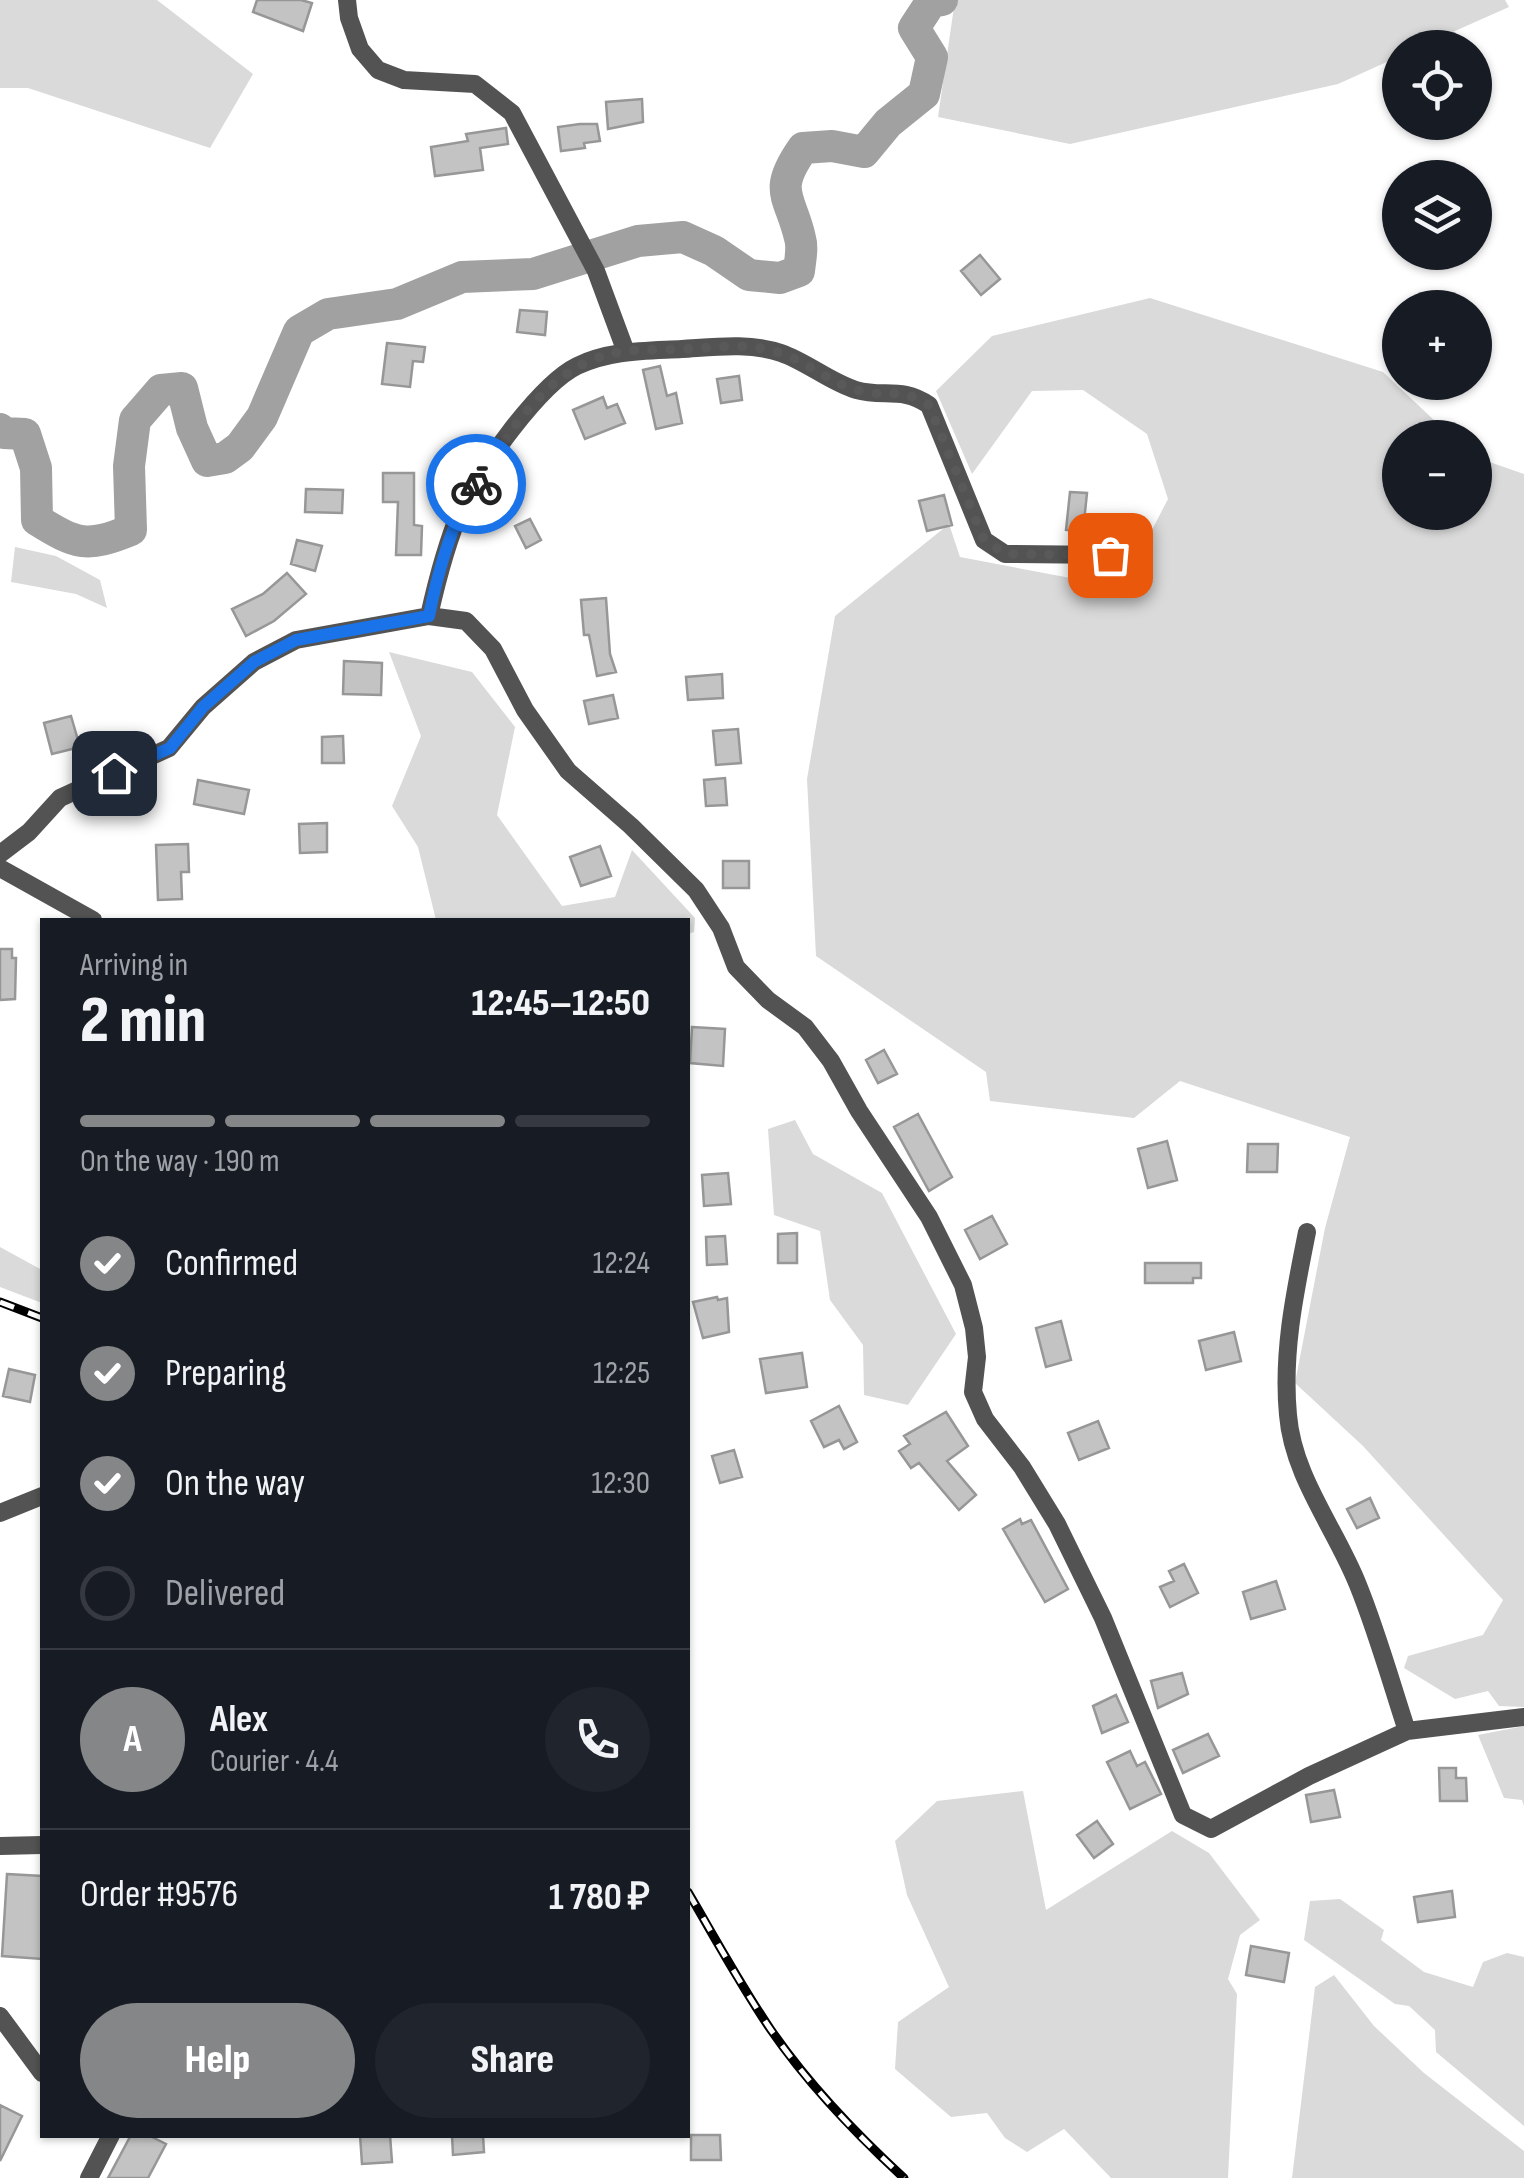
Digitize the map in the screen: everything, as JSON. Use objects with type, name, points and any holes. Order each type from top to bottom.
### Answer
[{"type":"street","points":[[347,0],[360,49],[378,70],[404,80],[475,84],[512,112],[596,272],[626,352]]},
{"type":"street","points":[[429,616],[436,580],[463,504],[523,414],[548,387],[575,367],[626,352],[737,346],[761,349],[782,353],[858,391],[896,391],[916,396],[929,405],[984,540],[1006,554],[1110,555]]},
{"type":"street","points":[[0,854],[29,832],[60,798],[170,748],[203,707],[254,662],[296,640],[429,616],[466,621],[494,648],[525,710],[568,771],[696,890],[713,916],[736,967],[768,1000],[805,1026],[832,1061],[869,1126],[930,1217],[967,1299],[977,1357],[973,1392],[984,1420],[1022,1468],[1057,1524],[1109,1634],[1184,1814],[1211,1829],[1309,1776],[1407,1731],[1524,1717]]},
{"type":"street","points":[[0,868],[90,918]]},
{"type":"street","points":[[1307,1232],[1291,1315],[1288,1418],[1295,1449],[1316,1501],[1357,1583],[1407,1731]]},
{"type":"street","points":[[0,1513],[40,1497]]},
{"type":"street","points":[[0,1846],[40,1846]]},
{"type":"street","points":[[0,2016],[40,2070]]},
{"type":"street","points":[[89,2178],[109,2138]]},
{"type":"shaded area","points":[[0,0],[157,0],[253,74],[210,148],[28,88],[0,88]]},
{"type":"shaded area","points":[[955,0],[1505,0],[1509,7],[1457,30],[1382,30],[1382,64],[1338,84],[1070,144],[938,117]]},
{"type":"shaded area","points":[[1150,298],[1382,372],[1382,400],[1413,400],[1434,420],[1382,420],[1382,530],[1492,530],[1492,463],[1524,474],[1524,1707],[1499,1706],[1488,1691],[1455,1699],[1404,1668],[1408,1656],[1483,1635],[1503,1600],[1363,1446],[1295,1383],[1325,1228],[1350,1137],[1180,1081],[1134,1118],[990,1101],[986,1072],[816,956],[807,779],[835,616],[949,524],[960,557],[1097,583],[1140,553],[1168,499],[1147,434],[1083,390],[1032,391],[972,474],[936,391],[992,336]]},
{"type":"shaded area","points":[[15,547],[56,556],[100,580],[107,608],[76,594],[11,582]]},
{"type":"shaded area","points":[[389,652],[472,672],[515,727],[497,815],[562,906],[615,897],[632,850],[695,918],[694,932],[690,933],[690,918],[436,918],[418,847],[392,806],[421,736]]},
{"type":"shaded area","points":[[795,1120],[813,1154],[882,1193],[956,1334],[908,1405],[864,1395],[863,1345],[830,1300],[820,1231],[774,1215],[768,1129]]},
{"type":"shaded area","points":[[0,1247],[40,1269],[40,1302],[0,1287]]},
{"type":"shaded area","points":[[1524,1726],[1524,1806],[1522,1800],[1504,1798],[1478,1735]]},
{"type":"shaded area","points":[[1023,1791],[1046,1910],[1172,1831],[1209,1853],[1260,1920],[1240,1935],[1228,1979],[1237,1994],[1228,2178],[1111,2178],[1064,2129],[1027,2152],[1005,2138],[987,2113],[951,2117],[895,2069],[898,2022],[949,1987],[907,1895],[895,1841],[937,1801]]},
{"type":"shaded area","points":[[1340,1899],[1384,1930],[1381,1940],[1424,1972],[1473,1987],[1483,1962],[1507,1953],[1524,1957],[1524,2126],[1436,2052],[1435,2030],[1409,2006],[1395,2004],[1304,1940],[1310,1901]]},
{"type":"shaded area","points":[[1334,1975],[1374,2026],[1424,2073],[1524,2151],[1524,2178],[1292,2178],[1315,1987]]},
{"type":"building","points":[[257,0],[312,3],[303,31],[253,12]]},
{"type":"building","points":[[642,99],[643,122],[608,129],[606,102]]},
{"type":"building","points":[[597,124],[600,141],[584,143],[585,148],[561,151],[558,127]]},
{"type":"building","points":[[506,128],[508,144],[480,148],[483,170],[435,176],[431,147],[468,141],[466,134]]},
{"type":"building","points":[[980,255],[1000,279],[981,295],[961,271]]},
{"type":"building","points":[[520,310],[547,312],[545,335],[517,332]]},
{"type":"building","points":[[387,343],[425,347],[423,362],[413,361],[410,387],[382,384]]},
{"type":"building","points":[[660,366],[667,396],[676,393],[682,423],[656,429],[643,370]]},
{"type":"building","points":[[739,376],[742,400],[721,403],[717,379]]},
{"type":"building","points":[[603,397],[607,408],[617,404],[625,423],[585,439],[573,410]]},
{"type":"building","points":[[383,473],[414,473],[414,525],[422,526],[421,555],[396,555],[398,502],[383,502]]},
{"type":"building","points":[[306,489],[343,490],[342,513],[305,512]]},
{"type":"building","points":[[1070,492],[1087,493],[1083,532],[1066,530]]},
{"type":"building","points":[[944,495],[952,525],[927,531],[919,501]]},
{"type":"building","points":[[530,519],[541,540],[526,548],[515,526]]},
{"type":"building","points":[[297,540],[322,546],[315,571],[291,564]]},
{"type":"building","points":[[287,573],[306,594],[274,621],[246,636],[232,609],[263,594]]},
{"type":"building","points":[[606,598],[610,654],[616,672],[597,676],[589,635],[584,635],[581,600]]},
{"type":"building","points":[[344,661],[382,663],[381,695],[343,694]]},
{"type":"building","points":[[722,674],[723,698],[688,700],[686,677]]},
{"type":"building","points":[[613,695],[618,718],[589,724],[584,701]]},
{"type":"building","points":[[71,716],[80,747],[52,754],[44,723]]},
{"type":"building","points":[[738,729],[741,763],[716,765],[713,731]]},
{"type":"building","points":[[343,736],[344,763],[322,763],[322,737]]},
{"type":"building","points":[[725,778],[727,805],[706,806],[704,780]]},
{"type":"building","points":[[198,780],[249,790],[244,814],[194,804]]},
{"type":"building","points":[[327,823],[327,852],[300,853],[299,824]]},
{"type":"building","points":[[188,844],[189,872],[181,872],[182,899],[158,900],[156,845]]},
{"type":"building","points":[[600,846],[611,876],[581,886],[570,857]]},
{"type":"building","points":[[723,861],[749,861],[749,888],[723,888]]},
{"type":"building","points":[[0,949],[12,949],[12,958],[16,958],[15,999],[0,1000]]},
{"type":"building","points":[[692,1027],[725,1029],[723,1066],[690,1063]]},
{"type":"building","points":[[884,1050],[897,1074],[878,1083],[866,1060]]},
{"type":"building","points":[[918,1114],[952,1177],[929,1191],[894,1127]]},
{"type":"building","points":[[1167,1141],[1177,1180],[1148,1188],[1138,1149]]},
{"type":"building","points":[[1248,1144],[1278,1144],[1277,1172],[1247,1172]]},
{"type":"building","points":[[728,1173],[731,1204],[704,1206],[702,1175]]},
{"type":"building","points":[[992,1216],[1007,1244],[980,1259],[965,1230]]},
{"type":"building","points":[[797,1233],[797,1263],[778,1263],[778,1234]]},
{"type":"building","points":[[725,1236],[727,1264],[707,1265],[706,1237]]},
{"type":"building","points":[[1145,1263],[1201,1263],[1201,1278],[1193,1278],[1193,1283],[1145,1283]]},
{"type":"building","points":[[727,1298],[729,1332],[703,1338],[693,1302]]},
{"type":"building","points":[[1061,1321],[1071,1360],[1046,1367],[1036,1328]]},
{"type":"building","points":[[1234,1332],[1241,1361],[1206,1370],[1199,1341]]},
{"type":"building","points":[[802,1353],[807,1387],[766,1393],[760,1359]]},
{"type":"building","points":[[9,1369],[35,1375],[30,1402],[3,1396]]},
{"type":"building","points":[[839,1406],[857,1442],[844,1449],[839,1440],[824,1447],[811,1421]]},
{"type":"building","points":[[946,1412],[968,1446],[947,1461],[976,1495],[959,1510],[919,1463],[911,1468],[899,1451],[910,1444],[904,1436]]},
{"type":"building","points":[[1098,1421],[1109,1448],[1079,1460],[1068,1433]]},
{"type":"building","points":[[734,1450],[742,1477],[720,1483],[712,1456]]},
{"type":"building","points":[[1370,1498],[1379,1518],[1357,1528],[1347,1509]]},
{"type":"building","points":[[1020,1519],[1022,1524],[1031,1520],[1068,1589],[1045,1602],[1003,1529]]},
{"type":"building","points":[[1184,1564],[1198,1593],[1170,1607],[1160,1587],[1174,1581],[1169,1571]]},
{"type":"building","points":[[1276,1581],[1285,1609],[1251,1619],[1243,1592]]},
{"type":"building","points":[[1182,1673],[1188,1694],[1158,1708],[1151,1681]]},
{"type":"building","points":[[1116,1695],[1128,1722],[1102,1733],[1093,1706]]},
{"type":"building","points":[[1208,1734],[1219,1756],[1183,1773],[1173,1750]]},
{"type":"building","points":[[1130,1751],[1137,1766],[1145,1762],[1161,1794],[1130,1809],[1107,1762]]},
{"type":"building","points":[[1439,1768],[1456,1768],[1456,1778],[1466,1778],[1467,1801],[1440,1801]]},
{"type":"building","points":[[1334,1790],[1340,1817],[1311,1822],[1306,1795]]},
{"type":"building","points":[[1097,1821],[1113,1844],[1094,1858],[1077,1835]]},
{"type":"building","points":[[7,1874],[40,1876],[40,1959],[2,1956]]},
{"type":"building","points":[[1452,1891],[1455,1917],[1418,1922],[1414,1897]]},
{"type":"building","points":[[1251,1946],[1289,1953],[1284,1982],[1246,1975]]},
{"type":"building","points":[[0,2105],[22,2116],[0,2161]]},
{"type":"building","points":[[691,2135],[720,2135],[721,2160],[691,2160]]},
{"type":"building","points":[[129,2138],[154,2138],[166,2144],[148,2178],[108,2178]]},
{"type":"building","points":[[360,2138],[390,2138],[392,2162],[362,2164]]},
{"type":"building","points":[[452,2138],[483,2138],[484,2152],[453,2155]]},
{"type":"waterway","points":[[0,429],[4,433],[25,434],[36,468],[37,520],[73,539],[103,540],[131,530],[129,466],[135,420],[161,390],[182,388],[192,428],[207,461],[225,458],[240,447],[262,417],[299,331],[328,314],[397,304],[462,277],[533,274],[638,241],[683,237],[714,251],[749,275],[780,278],[799,271],[801,242],[786,193],[794,163],[803,148],[832,146],[864,152],[888,123],[924,94],[932,57],[914,28],[931,2],[942,0]]},
{"type":"railway","points":[[0,1302],[40,1317]]},
{"type":"railway","points":[[690,1895],[749,1996],[801,2070],[833,2108],[904,2178]]},
{"type":"way so far","points":[[476,484],[523,414],[548,387],[575,367],[626,352],[737,346],[782,353],[858,391],[896,391],[916,396],[929,405],[984,540],[994,548],[1006,554],[1110,555]]},
{"type":"route","points":[[114,773],[170,748],[203,707],[254,662],[296,640],[429,616],[436,580],[463,504],[476,484]]}]
